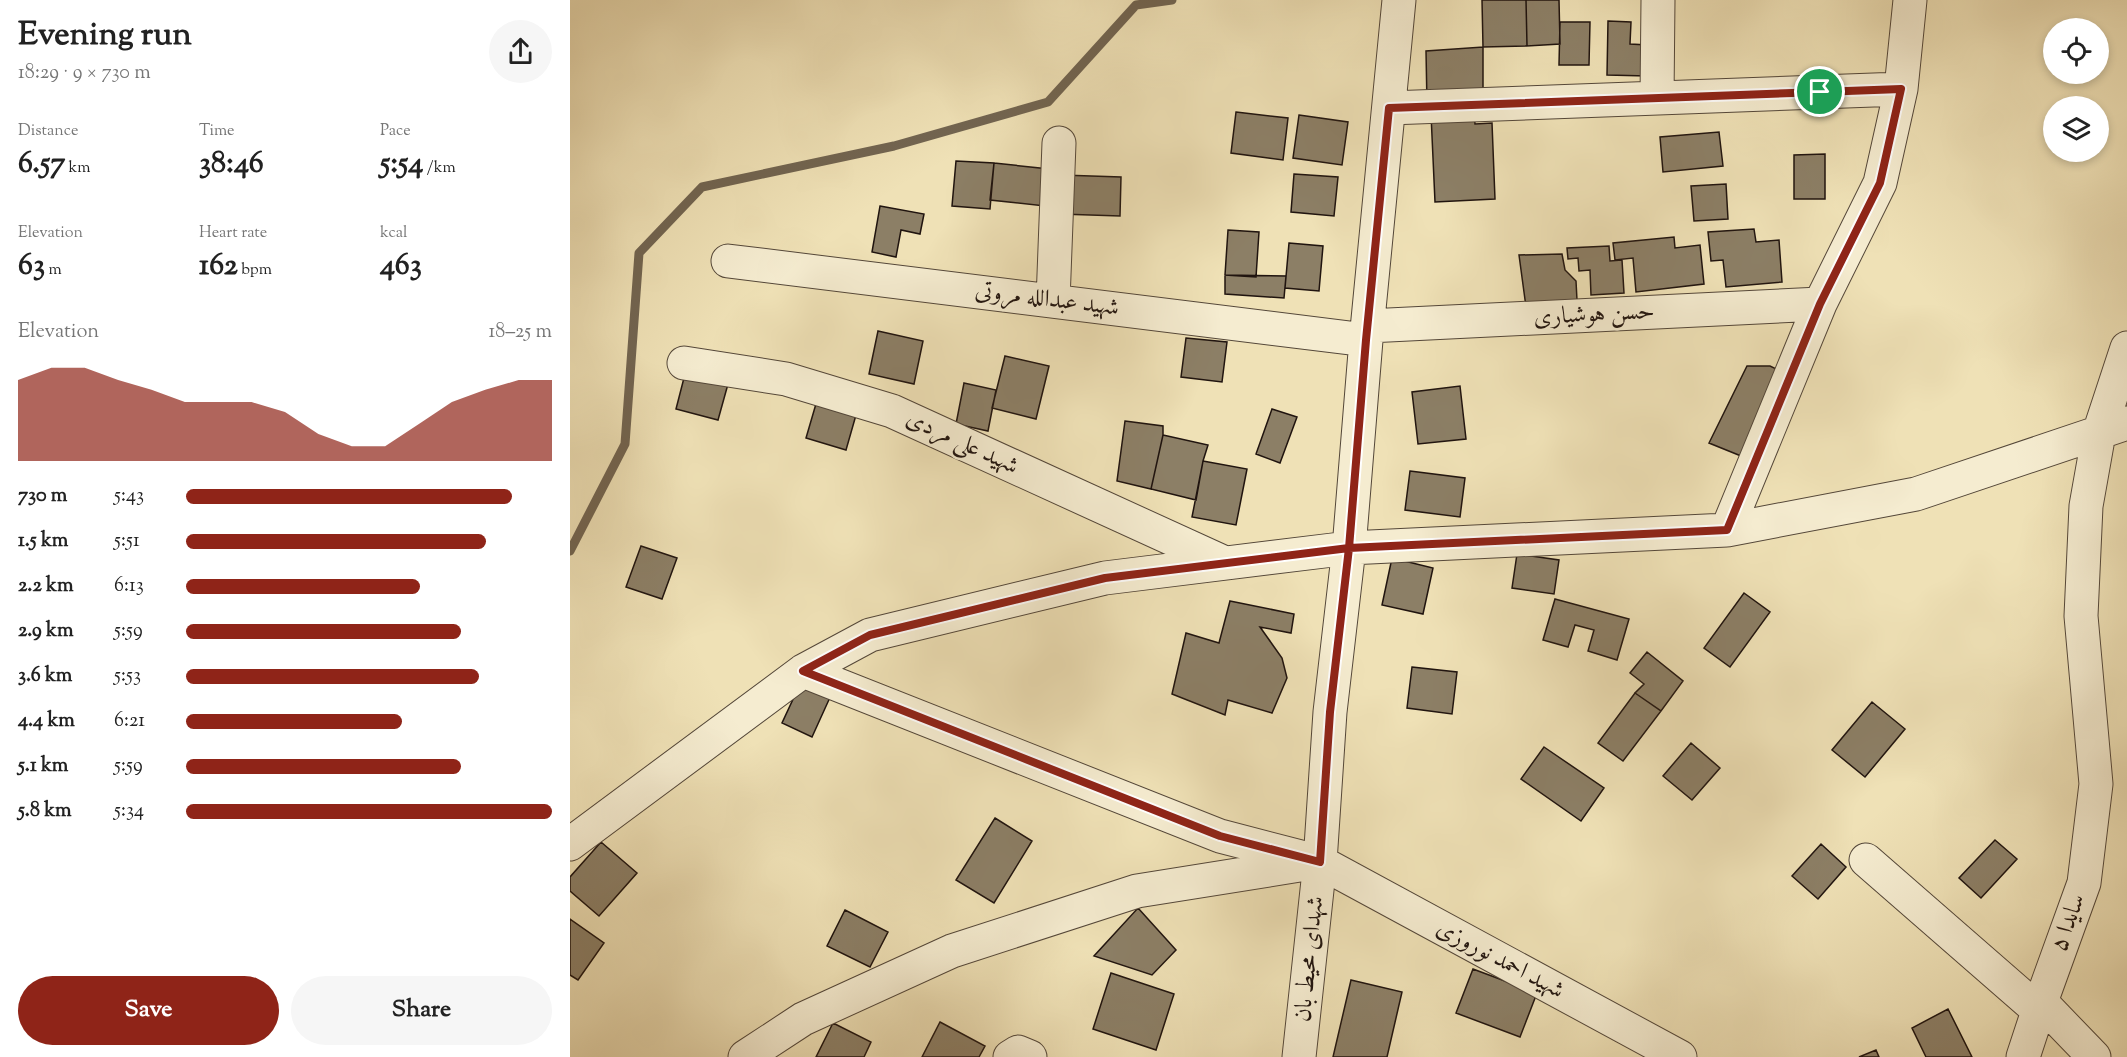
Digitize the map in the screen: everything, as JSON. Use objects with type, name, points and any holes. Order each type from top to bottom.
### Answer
[{"type":"street","name":"شهدای محیط بان","points":[[1299,1057],[1320,862],[1330,712],[1349,548],[1399,0]]},
{"type":"street","points":[[1657,98],[1658,0]]},
{"type":"street","points":[[1727,530],[1820,304],[1880,183],[1901,89],[1910,0]]},
{"type":"street","points":[[1389,108],[1901,89]]},
{"type":"street","points":[[1053,301],[1059,143]]},
{"type":"street","name":"شهید عبدالله مروتی","points":[[728,261],[1053,301],[1367,333]]},
{"type":"street","name":"حسن هوشیاری","points":[[1367,333],[1820,304]]},
{"type":"street","name":"سایدا ۵","points":[[2023,1057],[2084,883],[2096,784],[2081,616],[2085,506],[2113,428],[2127,348]]},
{"type":"street","name":"شهید علی مردی","points":[[684,363],[786,379],[892,411],[1226,563]]},
{"type":"street","points":[[570,844],[803,671],[870,635],[1105,578],[1226,563],[1349,548],[1727,530],[1916,494],[2113,428]]},
{"type":"street","name":"شهید احمد نوروزی","points":[[803,671],[1220,836],[1320,862],[1680,1057]]},
{"type":"street","points":[[1866,860],[2039,1006],[2094,1057]]},
{"type":"street","points":[[745,1057],[803,1019],[952,951],[1137,891],[1320,862]]},
{"type":"street","points":[[1010,1057],[1018,1052],[1030,1057]]},
{"type":"building","points":[[1482,0],[1526,0],[1527,46],[1483,47]]},
{"type":"building","points":[[1526,0],[1559,0],[1560,44],[1527,46]]},
{"type":"building","points":[[1608,21],[1631,22],[1630,44],[1648,45],[1647,76],[1607,75]]},
{"type":"building","points":[[1560,22],[1590,22],[1589,65],[1559,65]]},
{"type":"building","points":[[1483,47],[1483,102],[1427,104],[1426,51]]},
{"type":"building","points":[[1236,112],[1288,118],[1283,160],[1231,153]]},
{"type":"building","points":[[1474,112],[1475,124],[1492,123],[1495,199],[1435,202],[1431,114]]},
{"type":"building","points":[[1299,115],[1348,122],[1342,165],[1293,158]]},
{"type":"building","points":[[1719,132],[1723,166],[1663,172],[1660,137]]},
{"type":"building","points":[[1825,154],[1825,199],[1794,199],[1794,155]]},
{"type":"building","points":[[956,161],[994,163],[990,209],[952,206]]},
{"type":"building","points":[[994,163],[1049,169],[1045,206],[990,200]]},
{"type":"building","points":[[1294,174],[1338,177],[1334,216],[1291,212]]},
{"type":"building","points":[[1061,175],[1121,177],[1120,216],[1060,214]]},
{"type":"building","points":[[1726,184],[1728,219],[1694,221],[1691,186]]},
{"type":"building","points":[[880,206],[924,214],[920,234],[901,230],[896,257],[872,252]]},
{"type":"building","points":[[1754,229],[1756,242],[1779,240],[1782,282],[1726,287],[1723,260],[1711,261],[1708,232]]},
{"type":"building","points":[[1228,230],[1259,232],[1256,277],[1225,275]]},
{"type":"building","points":[[1674,237],[1675,248],[1700,245],[1704,284],[1636,292],[1633,258],[1615,260],[1613,243]]},
{"type":"building","points":[[1289,243],[1323,246],[1319,291],[1285,288]]},
{"type":"building","points":[[1609,246],[1610,261],[1622,260],[1624,293],[1591,295],[1590,270],[1579,271],[1578,258],[1568,259],[1567,248]]},
{"type":"building","points":[[1562,254],[1565,270],[1576,281],[1577,300],[1526,307],[1519,255]]},
{"type":"building","points":[[1225,275],[1286,276],[1284,298],[1225,294]]},
{"type":"building","points":[[878,331],[923,341],[914,384],[869,374]]},
{"type":"building","points":[[1186,338],[1227,342],[1222,382],[1181,377]]},
{"type":"building","points":[[1005,356],[1049,366],[1036,419],[992,408]]},
{"type":"building","points":[[1747,366],[1770,366],[1791,376],[1746,458],[1709,443]]},
{"type":"building","points":[[685,374],[728,384],[718,420],[676,409]]},
{"type":"building","points":[[964,383],[996,390],[988,431],[956,424]]},
{"type":"building","points":[[1460,386],[1466,439],[1418,444],[1412,392]]},
{"type":"building","points":[[818,397],[858,408],[846,450],[806,438]]},
{"type":"building","points":[[1272,409],[1297,417],[1280,463],[1256,454]]},
{"type":"building","points":[[1125,421],[1163,426],[1151,489],[1117,481]]},
{"type":"building","points":[[1163,435],[1208,445],[1196,500],[1151,489]]},
{"type":"building","points":[[1203,461],[1247,469],[1236,525],[1192,517]]},
{"type":"building","points":[[1410,471],[1465,478],[1460,517],[1405,510]]},
{"type":"building","points":[[641,546],[677,558],[662,599],[626,587]]},
{"type":"building","points":[[1517,554],[1559,560],[1554,594],[1512,588]]},
{"type":"building","points":[[1392,558],[1433,568],[1423,614],[1382,605]]},
{"type":"building","points":[[1744,593],[1770,612],[1730,667],[1704,648]]},
{"type":"building","points":[[1555,599],[1629,619],[1617,660],[1588,651],[1594,630],[1575,625],[1568,647],[1543,640]]},
{"type":"building","points":[[1230,601],[1294,614],[1291,633],[1260,627],[1282,658],[1287,678],[1272,713],[1228,700],[1225,715],[1172,694],[1186,633],[1219,643]]},
{"type":"building","points":[[1647,652],[1683,681],[1661,711],[1635,693],[1644,684],[1630,673]]},
{"type":"building","points":[[1412,667],[1457,672],[1452,714],[1407,708]]},
{"type":"building","points":[[802,680],[832,693],[812,737],[782,723]]},
{"type":"building","points":[[1635,693],[1661,711],[1623,761],[1598,743]]},
{"type":"building","points":[[1872,702],[1905,729],[1865,777],[1832,750]]},
{"type":"building","points":[[1691,743],[1720,768],[1692,800],[1663,776]]},
{"type":"building","points":[[1544,747],[1604,788],[1581,821],[1521,779]]},
{"type":"building","points":[[995,818],[1032,841],[994,903],[956,880]]},
{"type":"building","points":[[1995,840],[2017,859],[1981,898],[1959,878]]},
{"type":"building","points":[[601,842],[637,873],[599,916],[570,891],[570,877]]},
{"type":"building","points":[[1821,844],[1846,867],[1818,899],[1792,876]]},
{"type":"building","points":[[1138,908],[1176,950],[1152,975],[1094,956]]},
{"type":"building","points":[[845,910],[888,932],[870,967],[827,946]]},
{"type":"building","points":[[570,919],[604,943],[578,980],[570,975]]},
{"type":"building","points":[[1473,969],[1537,993],[1520,1037],[1456,1013]]},
{"type":"building","points":[[1111,973],[1174,994],[1156,1050],[1093,1029]]},
{"type":"building","points":[[1351,980],[1402,992],[1387,1057],[1333,1057]]},
{"type":"building","points":[[1948,1009],[1972,1057],[1926,1057],[1912,1028]]},
{"type":"building","points":[[940,1022],[985,1046],[979,1057],[922,1057]]},
{"type":"building","points":[[833,1023],[871,1042],[864,1057],[816,1057]]},
{"type":"building","points":[[1876,1050],[1879,1057],[1859,1057]]},
{"type":"waterway","points":[[570,551],[625,444],[639,253],[702,187],[894,146],[1048,102],[1136,5],[1172,0]]},
{"type":"route","points":[[1820,92],[1389,108],[1366,340],[1349,548],[1105,578],[870,635],[803,671],[1220,836],[1320,862],[1330,712],[1349,548],[1727,530],[1820,304],[1880,183],[1901,89],[1820,92]]}]
